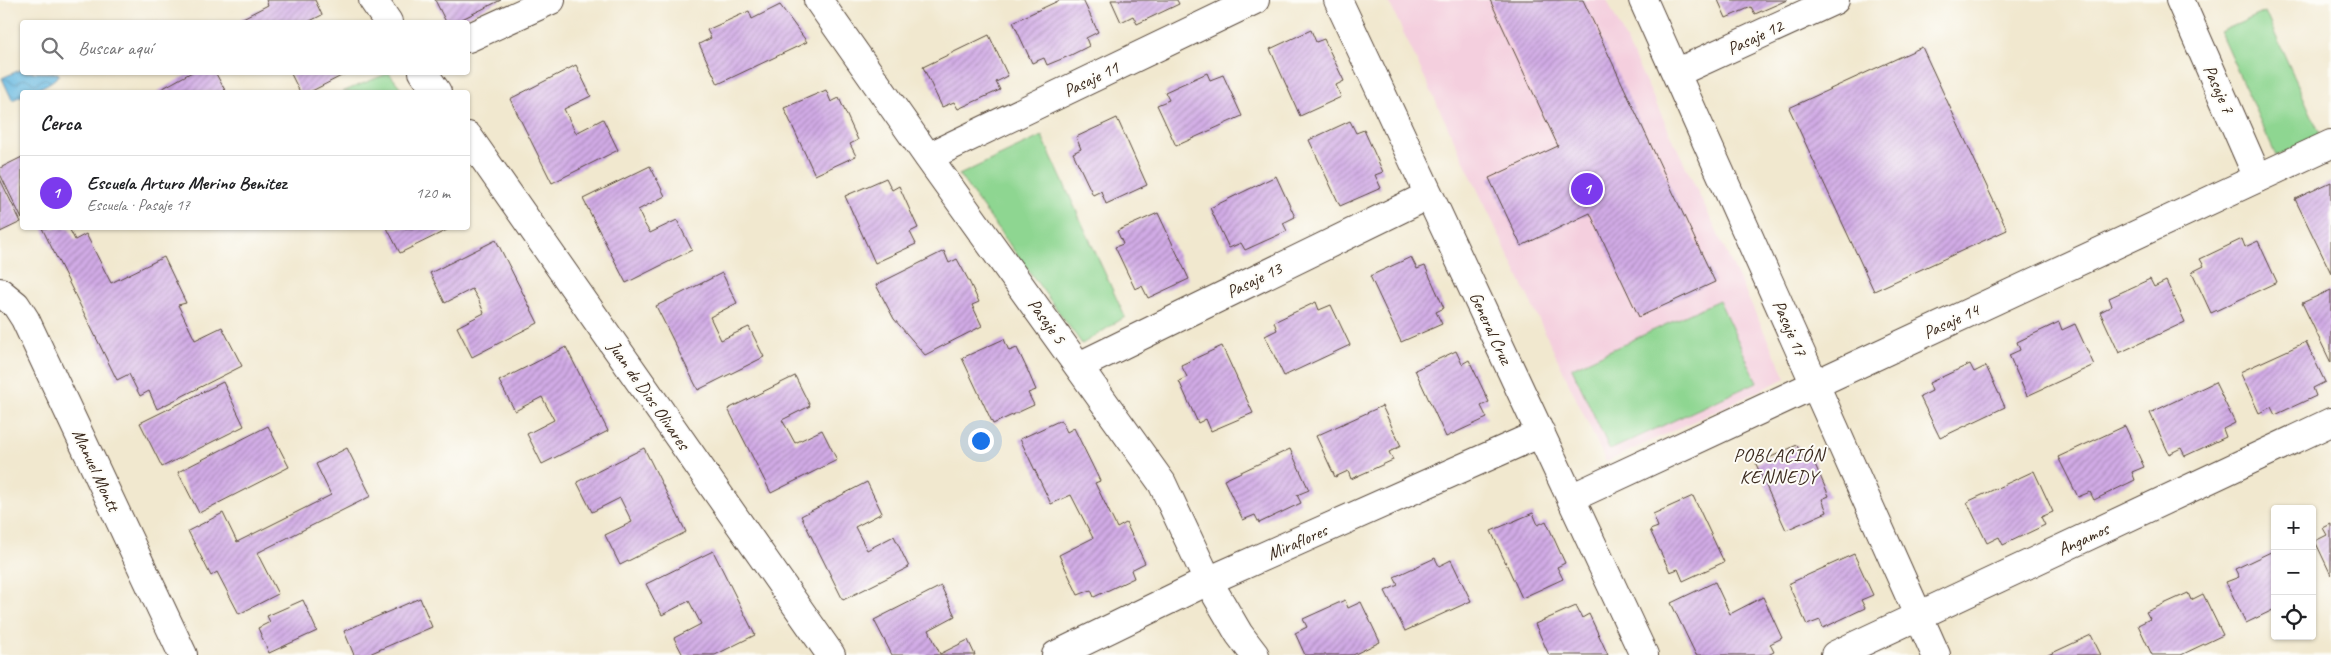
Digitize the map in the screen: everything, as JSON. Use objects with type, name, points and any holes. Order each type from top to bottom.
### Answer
[{"type":"street","points":[[373,0],[387,20]]},
{"type":"street","points":[[470,37],[551,0]]},
{"type":"street","name":"Pasaje 5","points":[[818,0],[928,158],[1162,483],[1208,581],[1239,634],[1255,655]]},
{"type":"street","name":"Pasaje 11","points":[[928,158],[1255,0]]},
{"type":"street","name":"General Cruz","points":[[1338,0],[1644,655]]},
{"type":"street","name":"Pasaje 17","points":[[1643,0],[1936,655]]},
{"type":"street","name":"Pasaje 12","points":[[1676,73],[1835,0]]},
{"type":"street","name":"Pasaje 7","points":[[2180,0],[2258,178]]},
{"type":"street","points":[[425,75],[436,90]]},
{"type":"street","name":"Juan de Dios Olivares","points":[[470,139],[831,655]]},
{"type":"street","name":"Pasaje 14","points":[[1571,498],[2331,144]]},
{"type":"street","name":"Pasaje 13","points":[[1079,366],[1429,195]]},
{"type":"street","name":"Manuel Montt","points":[[0,292],[16,305],[25,320],[182,655]]},
{"type":"street","name":"Angamos","points":[[1835,655],[2331,422]]},
{"type":"street","name":"Miraflores","points":[[1056,655],[1208,581],[1541,433]]},
{"type":"shaded area","points":[[1388,0],[1607,0],[1786,378],[1606,462]]},
{"type":"green space","points":[[2265,12],[2321,136],[2276,156],[2220,32]]},
{"type":"green space","points":[[384,75],[391,75],[402,90],[347,90]]},
{"type":"green space","points":[[1042,136],[1125,317],[1082,344],[959,175]]},
{"type":"green space","points":[[1719,300],[1757,382],[1610,450],[1572,368]]},
{"type":"water","points":[[20,70],[20,75],[59,75],[34,90],[20,90],[20,97],[12,100],[2,78]]},
{"type":"building","points":[[266,0],[315,0],[322,15],[312,20],[241,19],[268,5]]},
{"type":"building","points":[[435,0],[501,0],[460,20],[445,20]]},
{"type":"building","points":[[1060,0],[1083,0],[1098,32],[1086,38],[1089,46],[1069,56],[1047,65],[1044,58],[1032,63],[1013,22]]},
{"type":"building","points":[[1111,0],[1177,0],[1179,4],[1137,24],[1133,16],[1121,22]]},
{"type":"building","points":[[1490,0],[1583,0],[1715,282],[1639,317],[1590,213],[1521,246],[1489,178],[1558,146]]},
{"type":"building","points":[[1718,0],[1787,0],[1755,14],[1751,7],[1726,18]]},
{"type":"building","points":[[780,5],[807,42],[718,84],[699,44],[711,38],[707,30],[749,11],[752,19]]},
{"type":"building","points":[[1311,30],[1316,42],[1324,39],[1344,81],[1336,85],[1341,97],[1300,116],[1270,49]]},
{"type":"building","points":[[989,35],[1008,76],[996,82],[1000,90],[958,109],[954,102],[942,107],[923,67]]},
{"type":"building","points":[[1922,47],[2007,230],[1874,291],[1789,108]]},
{"type":"building","points":[[576,65],[591,96],[564,109],[576,133],[603,119],[618,150],[552,183],[510,99]]},
{"type":"building","points":[[1207,73],[1210,80],[1223,75],[1242,116],[1176,146],[1157,105],[1169,100],[1165,92]]},
{"type":"building","points":[[187,75],[217,75],[225,90],[160,90]]},
{"type":"building","points":[[292,75],[343,75],[314,90],[299,90]]},
{"type":"building","points":[[826,90],[831,102],[839,98],[858,140],[850,144],[856,156],[815,175],[784,108]]},
{"type":"building","points":[[1117,118],[1147,185],[1106,204],[1101,191],[1093,195],[1073,153],[1081,149],[1076,137]]},
{"type":"building","points":[[1350,121],[1356,133],[1364,130],[1383,172],[1375,175],[1381,188],[1340,206],[1309,140]]},
{"type":"building","points":[[20,158],[20,215],[0,174],[0,168]]},
{"type":"building","points":[[650,166],[665,196],[638,210],[644,223],[650,233],[677,220],[692,250],[626,283],[583,199]]},
{"type":"building","points":[[1276,176],[1295,217],[1283,223],[1287,231],[1245,250],[1241,243],[1229,248],[1210,208]]},
{"type":"building","points":[[886,178],[892,190],[899,186],[918,228],[910,232],[916,244],[875,263],[845,196]]},
{"type":"building","points":[[0,179],[20,222],[0,232]]},
{"type":"building","points":[[2331,182],[2331,273],[2295,199]]},
{"type":"building","points":[[1158,213],[1189,279],[1148,298],[1142,286],[1135,289],[1115,247],[1123,244],[1117,231]]},
{"type":"building","points":[[43,230],[70,230],[75,240],[86,234],[111,283],[164,257],[186,303],[178,305],[195,340],[222,327],[242,366],[157,409],[149,391],[140,396],[129,374],[117,380]]},
{"type":"building","points":[[388,230],[447,230],[400,253]]},
{"type":"building","points":[[2242,239],[2245,247],[2258,241],[2277,282],[2211,313],[2192,272],[2204,266],[2200,259]]},
{"type":"building","points":[[496,240],[538,323],[472,357],[457,327],[484,313],[479,301],[472,289],[445,303],[430,273]]},
{"type":"building","points":[[944,251],[949,263],[957,259],[969,281],[979,302],[972,305],[982,326],[925,355],[894,319],[876,285]]},
{"type":"building","points":[[1411,257],[1417,269],[1425,266],[1444,308],[1436,312],[1442,324],[1401,342],[1370,276]]},
{"type":"building","points":[[722,273],[737,303],[710,317],[721,340],[749,327],[764,357],[698,390],[656,306]]},
{"type":"building","points":[[2150,279],[2154,287],[2166,281],[2185,322],[2119,353],[2100,312],[2112,306],[2109,298]]},
{"type":"building","points":[[2331,290],[2331,363],[2302,303]]},
{"type":"building","points":[[1316,302],[1319,310],[1331,305],[1350,345],[1284,376],[1265,336],[1277,330],[1274,322]]},
{"type":"building","points":[[2059,322],[2062,330],[2075,324],[2094,365],[2027,396],[2009,355],[2020,350],[2017,342]]},
{"type":"building","points":[[1004,339],[1009,351],[1017,348],[1036,390],[1028,393],[1034,405],[993,424],[962,358]]},
{"type":"building","points":[[2306,342],[2325,382],[2313,388],[2316,396],[2275,415],[2271,407],[2259,413],[2240,372]]},
{"type":"building","points":[[1222,346],[1253,413],[1211,431],[1206,419],[1198,423],[1188,401],[1179,381],[1187,377],[1181,365]]},
{"type":"building","points":[[566,347],[608,431],[542,464],[527,434],[554,420],[542,397],[515,411],[499,381]]},
{"type":"building","points":[[1456,351],[1462,364],[1469,360],[1489,402],[1481,406],[1487,418],[1446,437],[1415,370]]},
{"type":"building","points":[[1970,364],[1974,372],[1986,366],[2005,407],[1940,438],[1920,397],[1932,391],[1929,383]]},
{"type":"building","points":[[795,376],[810,406],[782,420],[795,443],[822,430],[837,460],[771,493],[728,409]]},
{"type":"building","points":[[223,382],[244,426],[162,467],[140,423]]},
{"type":"building","points":[[2215,382],[2235,423],[2223,429],[2226,437],[2185,456],[2181,448],[2169,454],[2150,413]]},
{"type":"building","points":[[1382,406],[1401,446],[1389,452],[1393,460],[1351,479],[1348,471],[1335,477],[1316,436]]},
{"type":"building","points":[[1061,420],[1067,432],[1074,428],[1100,481],[1095,483],[1117,528],[1126,523],[1145,563],[1131,570],[1134,578],[1094,597],[1091,590],[1078,595],[1059,555],[1093,538],[1071,495],[1051,504],[1020,439]]},
{"type":"building","points":[[268,426],[289,467],[199,513],[178,472]]},
{"type":"building","points":[[2125,426],[2144,467],[2132,472],[2135,480],[2094,500],[2090,492],[2078,497],[2058,457]]},
{"type":"building","points":[[1797,445],[1802,457],[1810,453],[1829,496],[1822,499],[1827,512],[1786,530],[1756,464]]},
{"type":"building","points":[[347,448],[371,496],[257,553],[278,594],[239,614],[217,572],[211,576],[188,531],[223,513],[237,542],[331,495],[316,464]]},
{"type":"building","points":[[644,448],[686,532],[620,565],[605,535],[632,522],[620,498],[592,512],[577,482]]},
{"type":"building","points":[[1290,449],[1309,490],[1297,495],[1301,503],[1259,523],[1255,515],[1243,520],[1224,480]]},
{"type":"building","points":[[2034,471],[2053,512],[2041,517],[2045,525],[2003,545],[1999,537],[1987,543],[1967,502]]},
{"type":"building","points":[[867,482],[882,513],[855,527],[867,550],[894,536],[909,567],[843,600],[801,516]]},
{"type":"building","points":[[1693,496],[1724,562],[1683,581],[1678,569],[1670,572],[1650,530],[1658,527],[1653,514]]},
{"type":"building","points":[[1533,513],[1538,525],[1546,521],[1565,563],[1557,567],[1563,579],[1522,598],[1491,531]]},
{"type":"building","points":[[2331,524],[2331,575],[2316,543],[2316,540],[2327,535],[2323,528]]},
{"type":"building","points":[[713,551],[755,635],[715,655],[683,655],[674,638],[701,624],[689,601],[662,615],[646,584]]},
{"type":"building","points":[[2271,552],[2271,611],[2246,623],[2226,582],[2239,577],[2235,569]]},
{"type":"building","points":[[1854,554],[1873,595],[1861,600],[1865,608],[1823,628],[1820,620],[1807,625],[1788,584]]},
{"type":"building","points":[[1435,558],[1439,566],[1451,560],[1471,601],[1405,631],[1385,591],[1398,585],[1394,577]]},
{"type":"building","points":[[1715,582],[1730,614],[1763,597],[1782,638],[1770,644],[1774,652],[1768,655],[1696,655],[1671,603]]},
{"type":"building","points":[[941,586],[955,616],[929,630],[940,654],[968,640],[975,655],[892,655],[874,620]]},
{"type":"building","points":[[2188,593],[2191,600],[2203,594],[2223,635],[2181,655],[2152,655],[2138,625],[2150,619],[2146,612]]},
{"type":"building","points":[[420,598],[432,627],[367,655],[354,655],[344,631]]},
{"type":"building","points":[[303,600],[317,631],[269,653],[258,628],[270,622],[267,616]]},
{"type":"building","points":[[1345,600],[1348,608],[1361,602],[1380,642],[1353,655],[1305,655],[1295,633],[1307,627],[1303,619]]},
{"type":"building","points":[[1576,606],[1582,618],[1589,614],[1608,655],[1549,655],[1535,624]]},
{"type":"building","points":[[2091,635],[2101,655],[2048,655]]},
{"type":"place","name":"Escuela Arturo Merino Benitez","points":[[1587,189]]},
{"type":"district","name":"POBLACIÓN KENNEDY","points":[[1779,465]]}]
